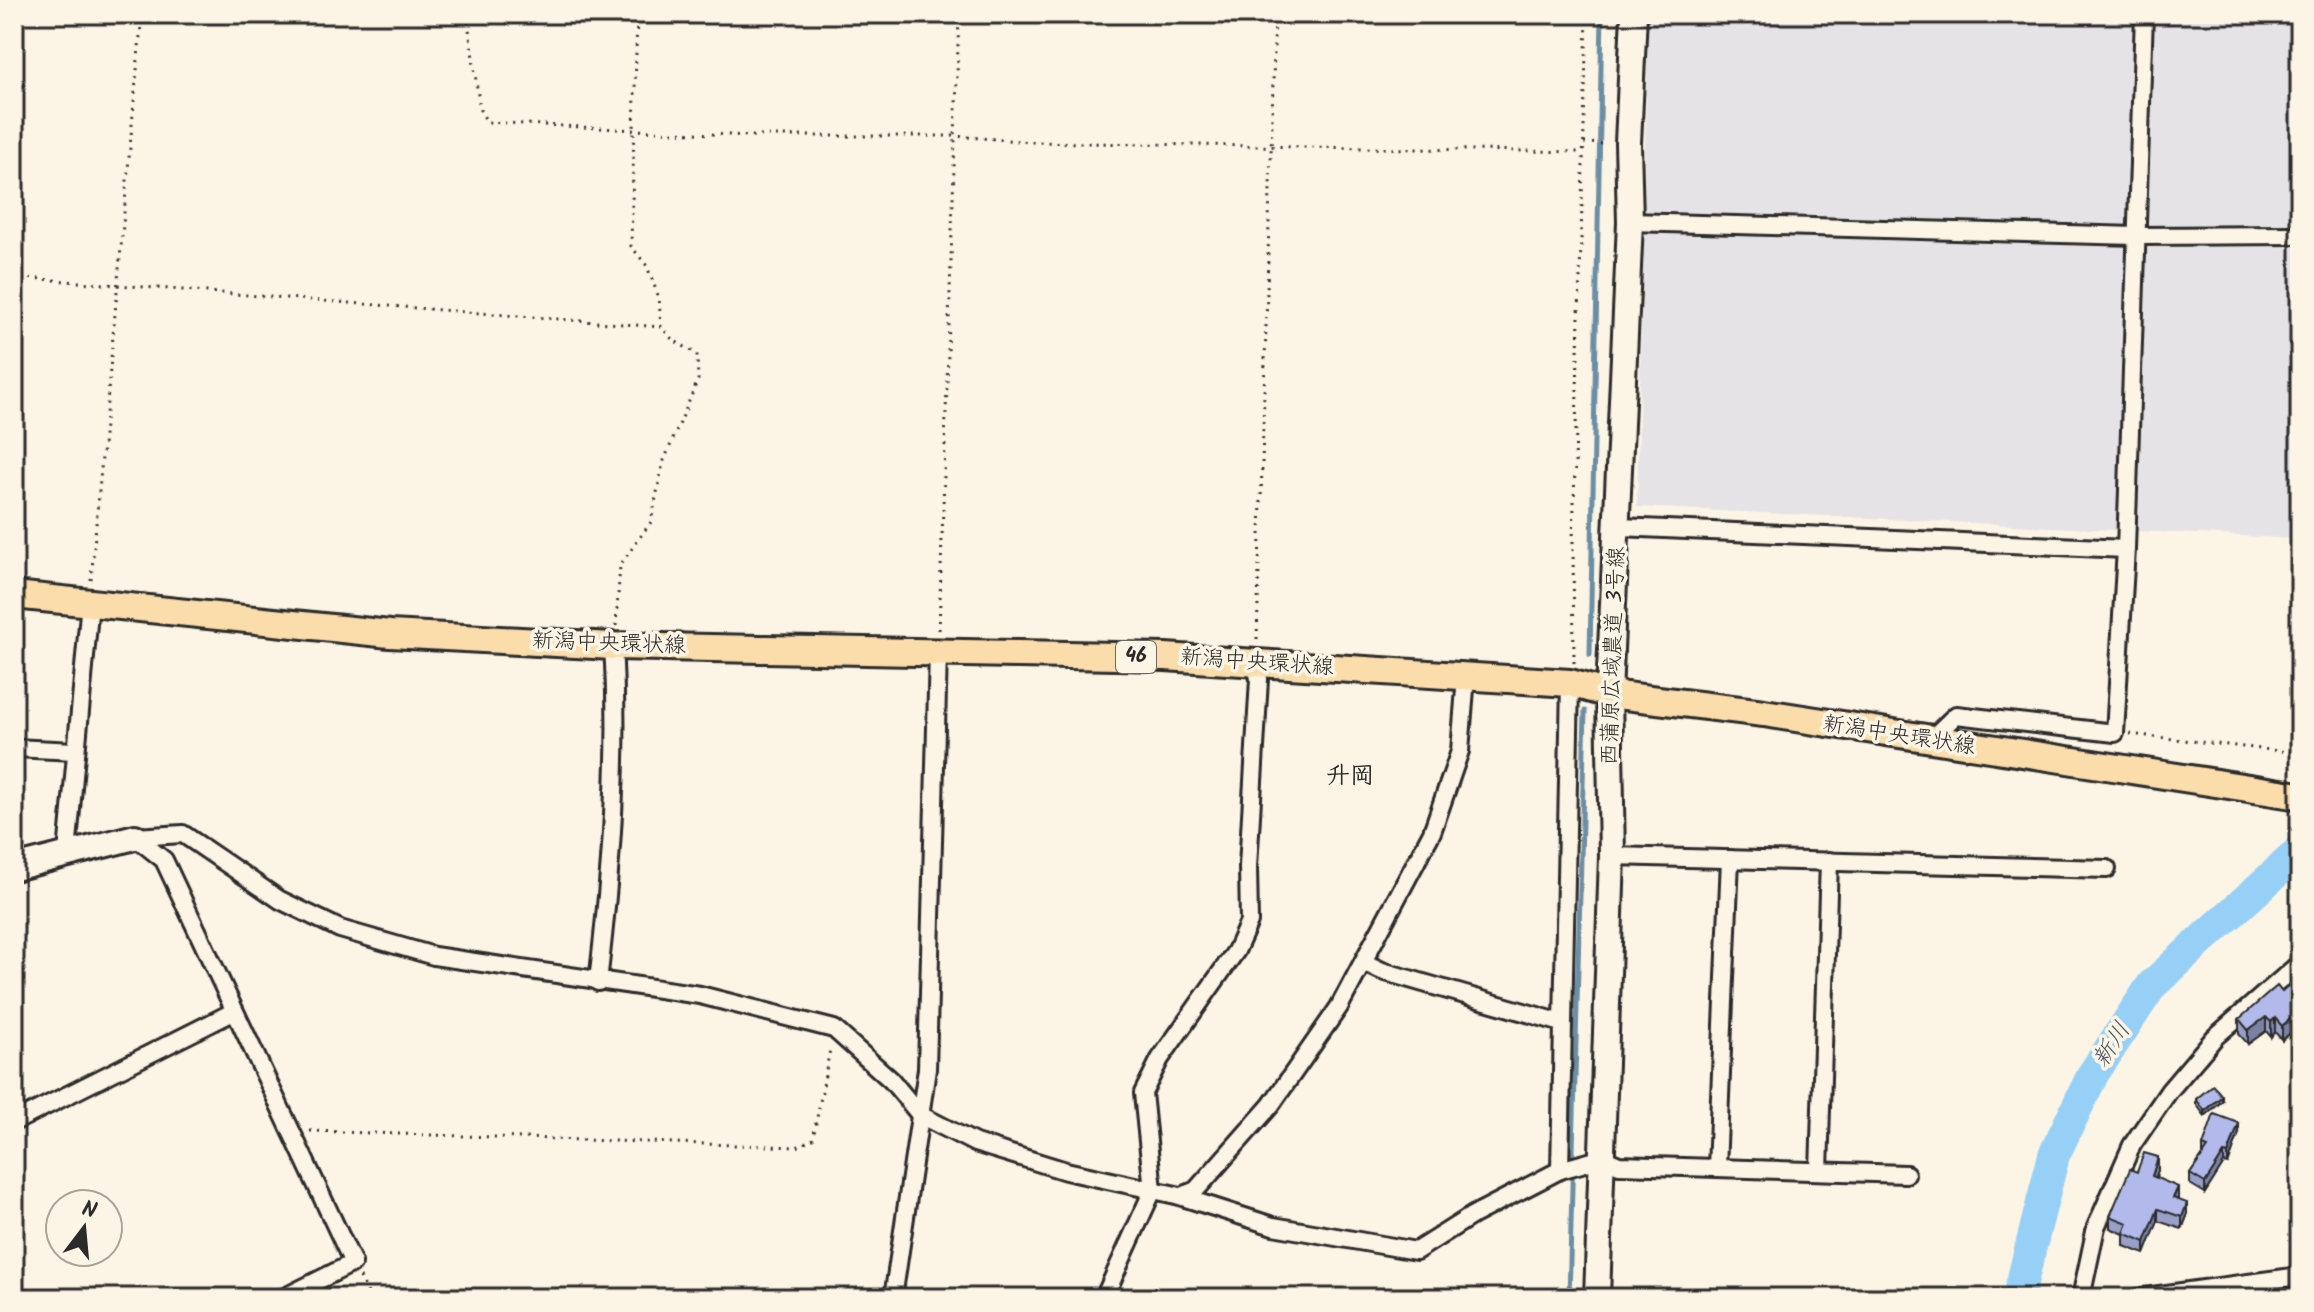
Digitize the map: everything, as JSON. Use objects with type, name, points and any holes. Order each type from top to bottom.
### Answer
[{"type":"main road","name":"新潟中央環状線","points":[[14,595],[390,634],[613,646],[938,652],[1256,663],[1570,683],[1609,694],[1764,713],[1929,741],[2300,796]]},
{"type":"street","name":"西蒲原広域農道 3号線","points":[[1597,1298],[1612,856],[1609,694],[1619,527],[1634,14]]},
{"type":"street","points":[[1929,741],[1956,715],[2115,733],[2126,549],[2144,14]]},
{"type":"street","points":[[1630,222],[2136,236],[2300,235]]},
{"type":"street","points":[[1619,527],[2126,549]]},
{"type":"street","points":[[67,853],[90,602]]},
{"type":"street","points":[[598,982],[613,806],[617,699],[613,646]]},
{"type":"street","points":[[893,1298],[927,1069],[938,652]]},
{"type":"street","points":[[1104,1298],[1153,1190],[1143,1093],[1160,1059],[1236,951],[1249,922],[1248,867],[1259,679],[1256,663]]},
{"type":"street","points":[[1182,1196],[1196,1190],[1271,1105],[1339,1007],[1432,832],[1460,751],[1466,676]]},
{"type":"street","points":[[1560,1170],[1572,714],[1570,683]]},
{"type":"street","points":[[14,748],[75,751]]},
{"type":"street","points":[[14,868],[135,837],[183,834],[280,900],[340,929],[434,956],[700,995],[834,1029],[891,1080],[920,1115],[975,1143],[1066,1171],[1182,1196],[1273,1226],[1416,1251],[1473,1215],[1560,1170],[1603,1158],[1619,1165],[1906,1174]]},
{"type":"street","points":[[135,837],[164,860],[353,1263],[283,1298]]},
{"type":"street","points":[[1612,856],[2107,869]]},
{"type":"street","points":[[1717,1168],[1730,859]]},
{"type":"street","points":[[1819,1171],[1829,861]]},
{"type":"street","points":[[1363,962],[1382,971],[1562,1023]]},
{"type":"street","points":[[2081,1298],[2096,1227],[2132,1145],[2169,1091],[2215,1037],[2297,969]]},
{"type":"street","points":[[14,1122],[233,1012]]},
{"type":"street","points":[[2137,1298],[2300,1276]]},
{"type":"path","points":[[90,602],[142,14]]},
{"type":"path","points":[[467,14],[480,110],[487,122],[749,136],[954,136],[1033,142],[1582,152]]},
{"type":"path","points":[[613,646],[619,609],[620,565],[651,522],[663,463],[698,380],[697,354],[673,340],[661,327],[659,298],[647,266],[631,246],[637,14]]},
{"type":"path","points":[[938,652],[959,14]]},
{"type":"path","points":[[1256,663],[1275,14]]},
{"type":"path","points":[[1570,683],[1575,655],[1573,542],[1587,14]]},
{"type":"path","points":[[1584,143],[1614,144]]},
{"type":"path","points":[[14,277],[661,327]]},
{"type":"path","points":[[2115,733],[2297,753],[2300,750]]},
{"type":"path","points":[[293,1131],[797,1147],[813,1139],[834,1029]]},
{"type":"path","points":[[353,1263],[370,1298]]},
{"type":"shaded area","points":[[1648,14],[2300,14],[2300,539],[1637,507]]},
{"type":"building","points":[[2292,983],[2300,992],[2300,1010],[2282,1026],[2275,1018],[2271,1022],[2266,1017],[2248,1030],[2239,1019],[2277,986],[2282,992]]},
{"type":"building","points":[[2213,1085],[2222,1096],[2205,1111],[2196,1099]]},
{"type":"building","points":[[2214,1114],[2239,1123],[2228,1154],[2224,1153],[2205,1183],[2190,1174],[2208,1148],[2203,1146]]},
{"type":"building","points":[[2144,1153],[2158,1157],[2152,1176],[2178,1187],[2173,1198],[2187,1203],[2182,1217],[2158,1209],[2145,1242],[2124,1233],[2128,1223],[2110,1216],[2130,1169],[2137,1172]]},
{"type":"waterway","points":[[1590,655],[1602,14]]},
{"type":"waterway","points":[[1569,1298],[1585,711]]},
{"type":"waterway","name":"新川","points":[[2018,1298],[2054,1155],[2093,1074],[2152,985],[2300,851]]},
{"type":"district","name":"升岡","points":[[1350,776]]}]
